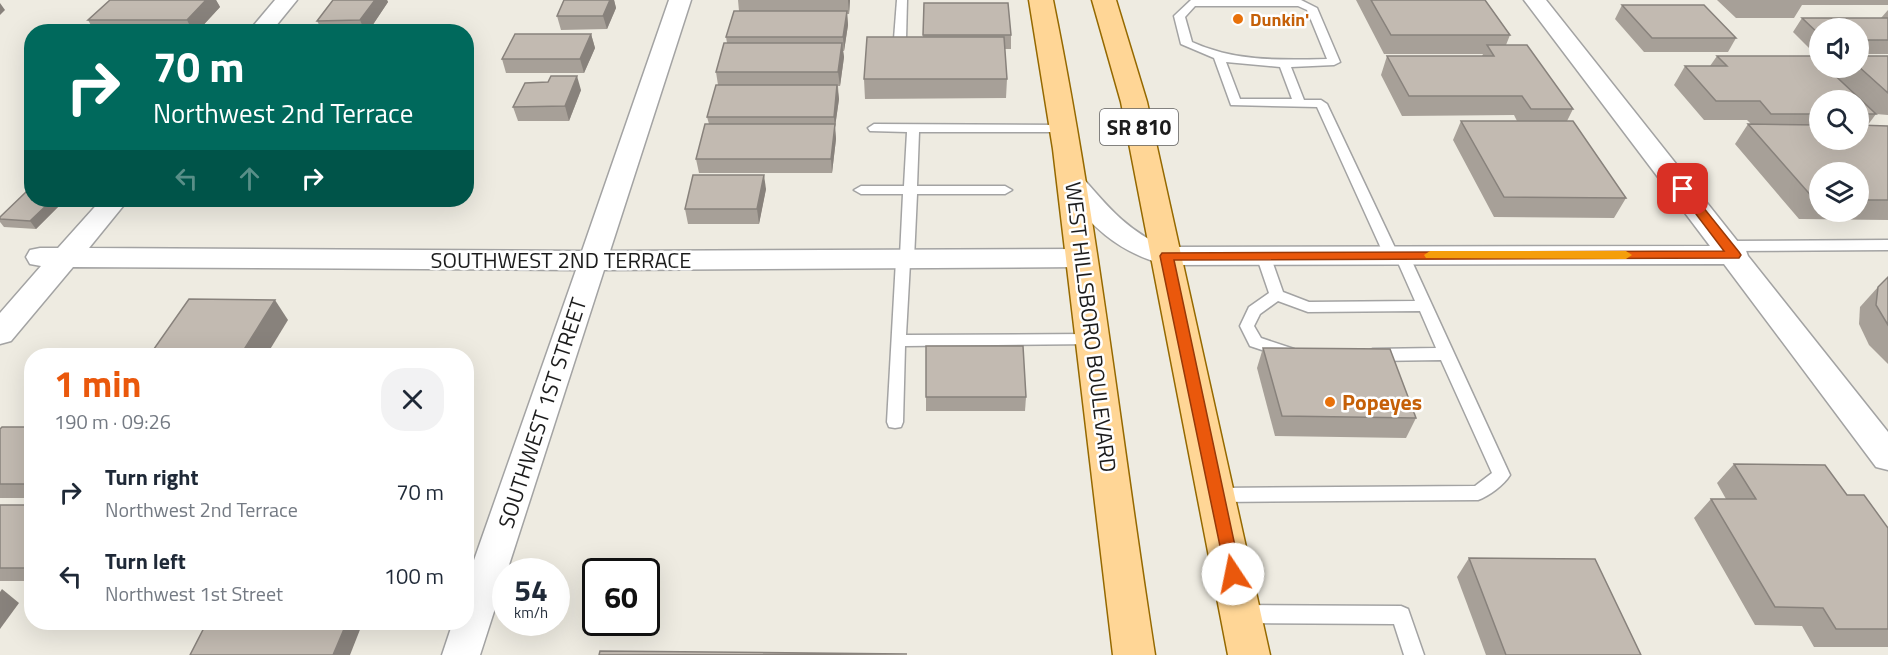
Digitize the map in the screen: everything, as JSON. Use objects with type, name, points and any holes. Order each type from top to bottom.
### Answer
[{"type":"main road","name":"WEST HILLSBORO BOULEVARD","points":[[1041,0],[1073,183],[1134,655]]},
{"type":"main road","name":"SR 810","points":[[1104,0],[1134,102],[1249,655]]},
{"type":"street","points":[[266,24],[286,0]]},
{"type":"street","name":"SOUTHWEST 1ST STREET","points":[[474,616],[680,0]]},
{"type":"street","points":[[1535,0],[1731,250],[1888,457]]},
{"type":"street","points":[[1073,183],[1115,232],[1141,249],[1166,256],[1731,250]]},
{"type":"street","points":[[0,333],[52,257],[106,207]]},
{"type":"street","name":"SOUTHWEST 2ND TERRACE","points":[[52,257],[592,261],[1082,258]]},
{"type":"street","name":"SOUTHWEST 1ST STREET","points":[[461,655],[469,630]]},
{"type":"lane","points":[[900,39],[902,0]]},
{"type":"lane","points":[[1192,3],[1300,3],[1312,8],[1334,62],[1284,63],[1219,58],[1187,44],[1179,16],[1184,8],[1192,3]]},
{"type":"lane","points":[[1217,495],[1478,493],[1501,476],[1425,306],[1322,104],[1235,102],[1219,58]]},
{"type":"lane","points":[[1284,63],[1299,103]]},
{"type":"lane","points":[[873,128],[1065,128]]},
{"type":"lane","points":[[895,422],[898,341],[911,190],[913,128]]},
{"type":"lane","points":[[861,190],[1005,190]]},
{"type":"lane","points":[[1731,250],[1888,245]]},
{"type":"lane","points":[[1263,255],[1277,295],[1308,307],[1425,306]]},
{"type":"lane","points":[[1277,295],[1254,312],[1247,326],[1255,342],[1283,353],[1306,354]]},
{"type":"lane","points":[[898,341],[1092,340]]},
{"type":"lane","points":[[1352,356],[1447,354]]},
{"type":"lane","points":[[1241,614],[1401,615],[1414,655]]},
{"type":"building","points":[[110,0],[206,0],[187,20],[88,20]]},
{"type":"building","points":[[333,0],[375,0],[360,20],[317,21]]},
{"type":"building","points":[[564,0],[610,0],[603,16],[557,16]]},
{"type":"building","points":[[1371,0],[1485,0],[1510,35],[1391,35]]},
{"type":"building","points":[[924,3],[1008,3],[1011,35],[923,35]]},
{"type":"building","points":[[1622,5],[1704,5],[1736,38],[1652,38]]},
{"type":"building","points":[[734,11],[847,11],[843,37],[726,37]]},
{"type":"building","points":[[1802,18],[1809,18],[1809,25]]},
{"type":"building","points":[[1869,18],[1888,18],[1888,40],[1869,40]]},
{"type":"building","points":[[515,34],[591,34],[580,59],[502,59]]},
{"type":"building","points":[[867,37],[1004,37],[1007,79],[864,79]]},
{"type":"building","points":[[724,43],[842,43],[838,72],[716,72]]},
{"type":"building","points":[[1487,45],[1527,45],[1573,109],[1531,109],[1522,96],[1409,96],[1387,56],[1494,56]]},
{"type":"building","points":[[1717,56],[1809,56],[1809,78],[1838,78],[1850,90],[1809,90],[1809,114],[1771,114],[1760,101],[1716,101],[1685,66],[1727,66]]},
{"type":"building","points":[[1869,56],[1888,56],[1888,93],[1869,76]]},
{"type":"building","points":[[551,76],[577,76],[565,106],[513,107],[525,83],[548,82]]},
{"type":"building","points":[[716,85],[837,85],[834,117],[707,117]]},
{"type":"building","points":[[1869,107],[1876,114],[1869,114]]},
{"type":"building","points":[[1461,121],[1573,121],[1626,198],[1504,197]]},
{"type":"building","points":[[705,124],[835,124],[831,159],[696,159]]},
{"type":"building","points":[[1748,124],[1809,125],[1809,150],[1869,150],[1869,125],[1888,126],[1888,200],[1869,200],[1869,162],[1809,162],[1809,193]]},
{"type":"building","points":[[693,175],[764,175],[757,209],[685,209]]},
{"type":"building","points":[[24,194],[24,207],[45,207],[30,221],[0,219]]},
{"type":"building","points":[[1888,277],[1888,325],[1876,305],[1878,287]]},
{"type":"building","points":[[189,299],[275,300],[245,348],[155,348]]},
{"type":"building","points":[[926,346],[1023,346],[1026,397],[926,397]]},
{"type":"building","name":"Popeyes","points":[[1263,348],[1390,349],[1416,418],[1282,416]]},
{"type":"building","points":[[2,427],[24,427],[24,484],[0,484],[0,429]]},
{"type":"building","points":[[1734,464],[1825,465],[1847,495],[1864,495],[1888,528],[1888,629],[1836,629],[1823,608],[1775,607],[1711,499],[1756,499]]},
{"type":"building","points":[[0,505],[24,505],[24,568],[0,568]]},
{"type":"building","points":[[1469,558],[1595,559],[1641,655],[1506,655]]},
{"type":"building","points":[[203,630],[344,630],[333,655],[190,655]]},
{"type":"building","points":[[600,651],[907,654],[599,655]]},
{"type":"slow traffic","points":[[1430,255],[1626,255]]},
{"type":"place","name":"Dunkin'","points":[[1238,19]]},
{"type":"place","name":"Popeyes","points":[[1330,402]]},
{"type":"route","points":[[1233,574],[1166,256],[1735,255],[1683,189]]}]
